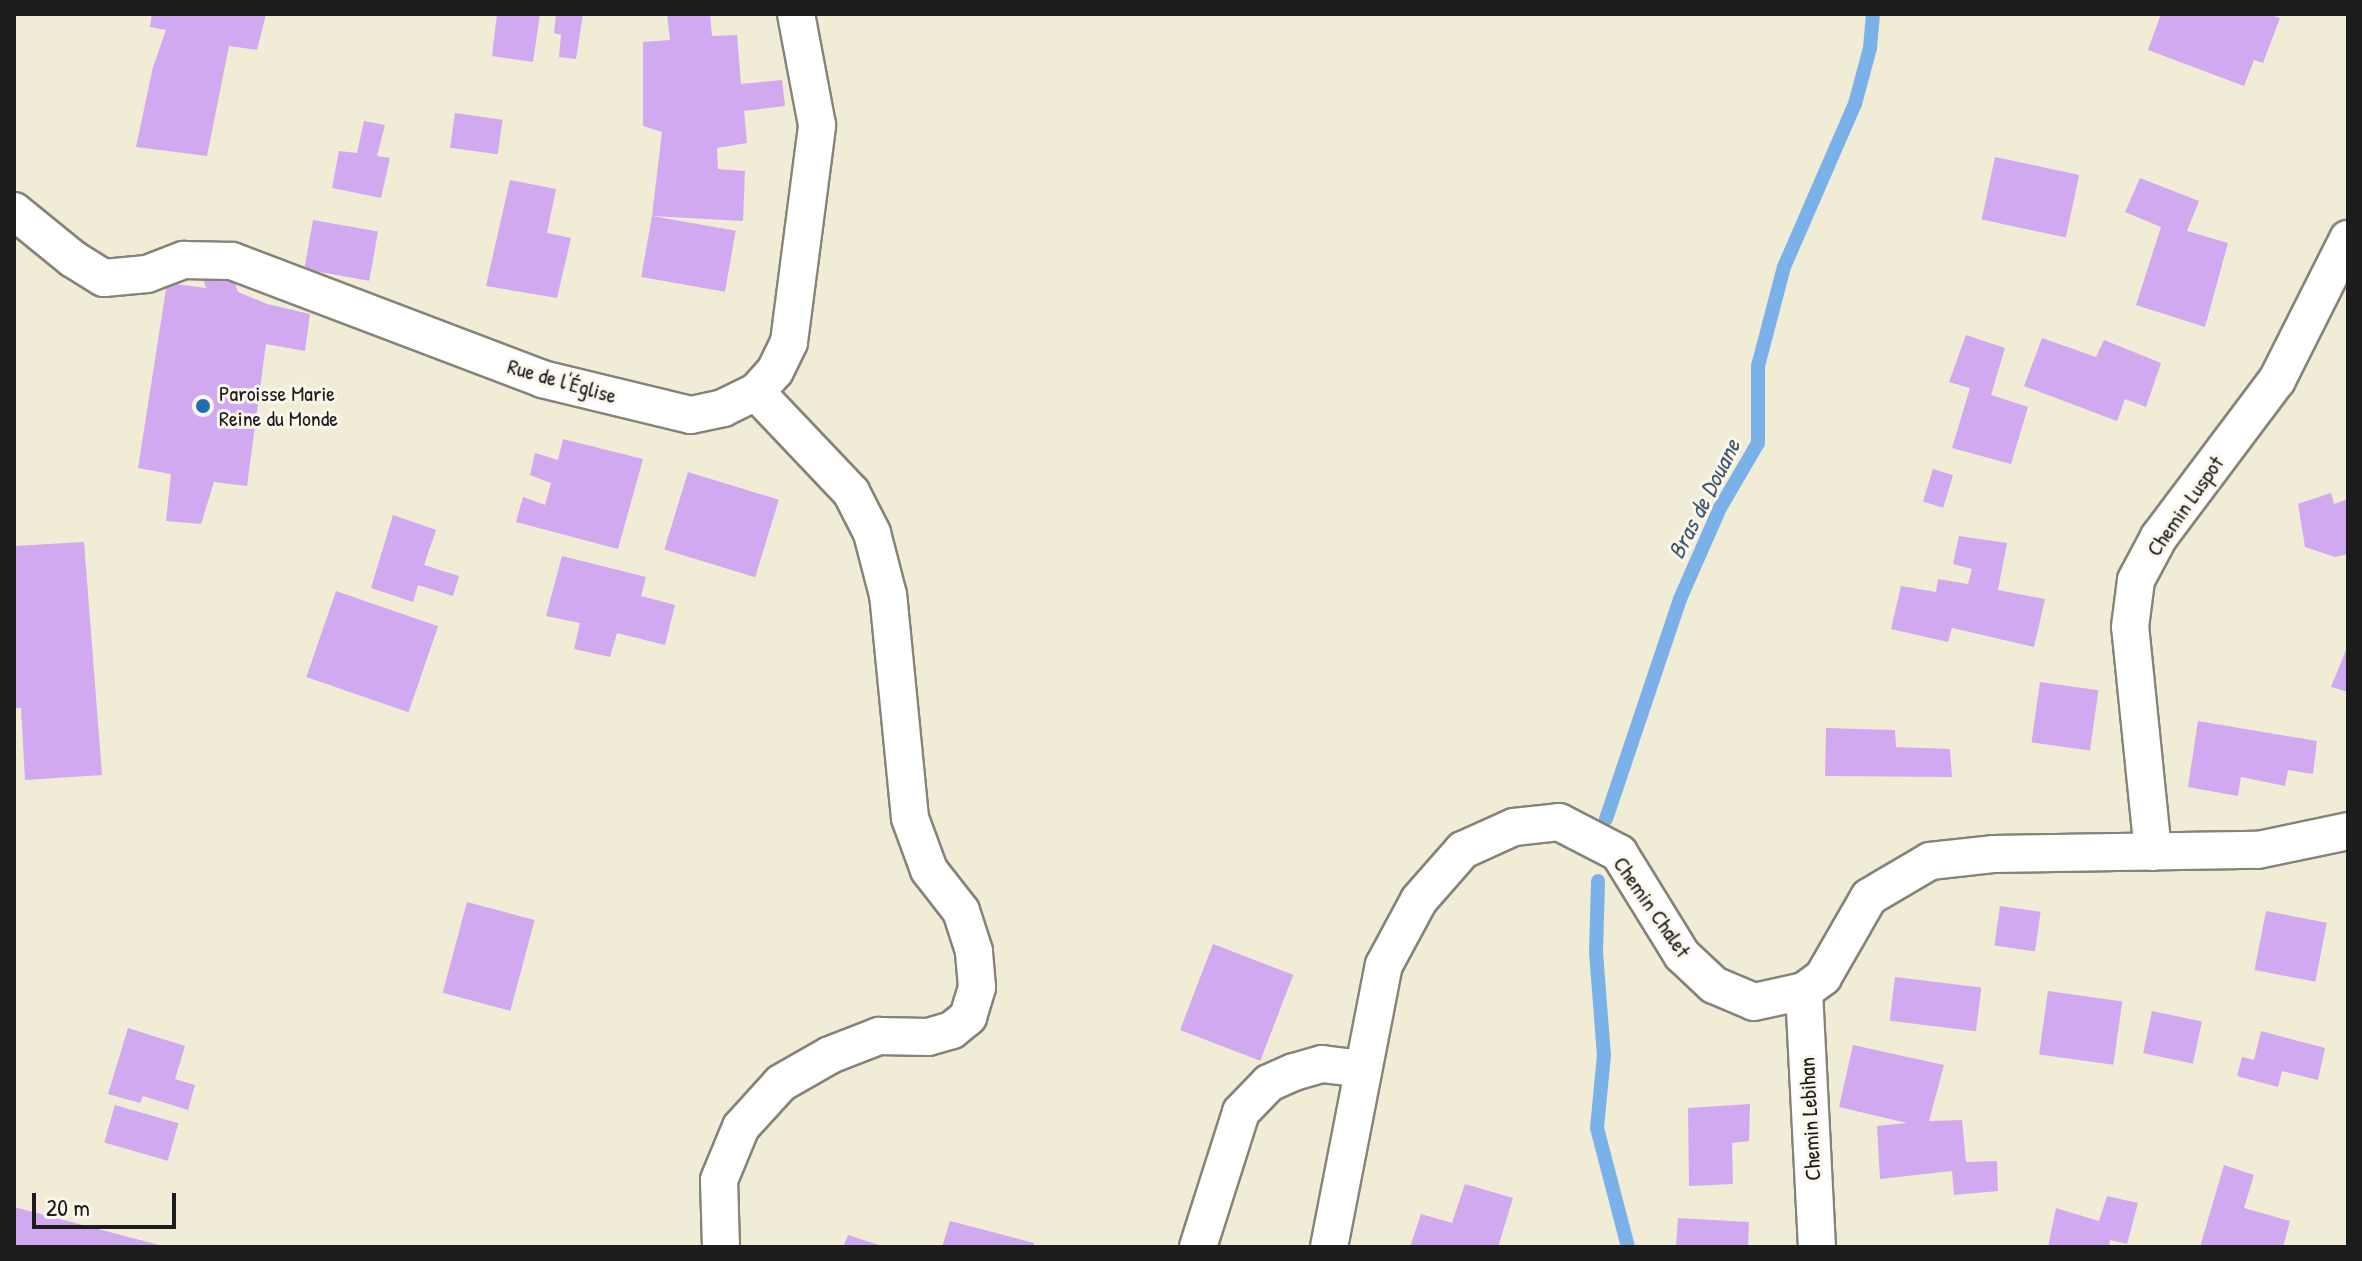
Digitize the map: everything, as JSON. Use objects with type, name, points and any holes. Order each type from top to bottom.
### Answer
[{"type":"street","name":"Rue de l'Église","points":[[14,211],[73,259],[104,278],[147,274],[184,260],[232,261],[542,379],[691,415],[723,408],[756,392],[775,371],[789,342],[817,125],[796,14]]},
{"type":"street","name":"Chemin Luspot","points":[[2153,852],[2130,627],[2136,580],[2159,537],[2277,380],[2348,239]]},
{"type":"street","points":[[721,1247],[719,1180],[741,1127],[781,1083],[830,1055],[879,1036],[928,1037],[952,1030],[968,1017],[977,987],[974,951],[961,911],[929,870],[910,818],[888,595],[872,533],[851,492],[756,392]]},
{"type":"street","name":"Chemin Chalet","points":[[1329,1247],[1384,965],[1419,900],[1463,850],[1514,827],[1559,822],[1619,853],[1682,955],[1714,985],[1754,1002],[1804,991]]},
{"type":"street","points":[[1804,991],[1823,977],[1869,897],[1930,861],[1993,854],[2258,850],[2348,831]]},
{"type":"street","name":"Chemin Lebihan","points":[[1804,991],[1817,1247]]},
{"type":"street","points":[[1198,1247],[1241,1112],[1269,1083],[1294,1072],[1322,1064],[1363,1069]]},
{"type":"building","points":[[152,14],[266,14],[257,50],[229,46],[207,156],[136,147],[153,67],[166,30],[150,27]]},
{"type":"building","points":[[497,14],[540,14],[533,62],[492,56]]},
{"type":"building","points":[[556,14],[583,14],[576,59],[559,57],[561,35],[554,33]]},
{"type":"building","points":[[667,14],[710,14],[712,36],[737,35],[741,84],[782,80],[785,106],[744,111],[747,143],[717,148],[718,169],[745,171],[743,221],[652,216],[662,132],[643,126],[643,42],[670,40]]},
{"type":"building","points":[[2161,14],[2266,14],[2280,18],[2263,63],[2254,60],[2244,86],[2148,50]]},
{"type":"building","points":[[455,113],[503,120],[498,154],[450,148]]},
{"type":"building","points":[[364,121],[385,125],[377,156],[390,158],[381,198],[332,188],[339,151],[357,153]]},
{"type":"building","points":[[1995,157],[2079,175],[2066,237],[1982,220]]},
{"type":"building","points":[[2140,178],[2199,201],[2187,231],[2228,243],[2205,327],[2136,305],[2161,227],[2125,212]]},
{"type":"building","points":[[510,180],[556,189],[547,233],[571,238],[557,298],[486,286]]},
{"type":"building","points":[[652,216],[736,231],[725,292],[641,277]]},
{"type":"building","points":[[313,220],[378,231],[369,281],[304,269]]},
{"type":"building","name":"Paroisse Marie Reine du Monde","points":[[219,273],[232,275],[238,292],[267,304],[310,314],[305,351],[266,344],[247,486],[214,482],[201,524],[166,521],[171,474],[138,468],[167,283],[206,288],[203,279]]},
{"type":"building","points":[[1966,335],[2005,348],[1991,395],[2028,407],[2011,464],[1952,448],[1970,388],[1949,382]]},
{"type":"building","points":[[2042,338],[2096,357],[2104,340],[2161,363],[2146,407],[2125,399],[2117,421],[2024,386]]},
{"type":"building","points":[[563,439],[643,459],[618,549],[516,522],[523,497],[545,505],[551,483],[530,475],[535,453],[558,460]]},
{"type":"building","points":[[1933,469],[1953,475],[1943,508],[1923,502]]},
{"type":"building","points":[[688,472],[779,500],[755,577],[664,549]]},
{"type":"building","points":[[2331,493],[2334,504],[2348,499],[2348,554],[2335,557],[2305,547],[2298,504]]},
{"type":"building","points":[[393,515],[436,530],[424,565],[459,576],[453,596],[418,585],[413,602],[371,588]]},
{"type":"building","points":[[1959,536],[2007,543],[1998,590],[2045,599],[2034,647],[1952,628],[1948,642],[1891,629],[1901,586],[1936,592],[1938,579],[1968,584],[1972,569],[1953,564]]},
{"type":"building","points":[[84,542],[102,775],[25,780],[21,708],[14,708],[14,546]]},
{"type":"building","points":[[562,556],[646,577],[641,596],[675,605],[665,645],[617,633],[610,657],[574,649],[580,623],[546,616]]},
{"type":"building","points":[[336,591],[438,626],[408,712],[306,677]]},
{"type":"building","points":[[2348,645],[2348,692],[2331,687]]},
{"type":"building","points":[[2040,682],[2098,690],[2090,751],[2032,742]]},
{"type":"building","points":[[2198,721],[2317,741],[2313,774],[2288,770],[2285,786],[2241,777],[2238,796],[2188,787]]},
{"type":"building","points":[[1826,728],[1895,730],[1896,747],[1950,749],[1952,777],[1825,776]]},
{"type":"building","points":[[467,902],[535,920],[510,1011],[443,993]]},
{"type":"building","points":[[2000,906],[2041,912],[2035,951],[1994,946]]},
{"type":"building","points":[[2266,911],[2327,923],[2315,982],[2255,970]]},
{"type":"building","points":[[1213,944],[1293,975],[1260,1061],[1180,1030]]},
{"type":"building","points":[[1895,977],[1981,988],[1976,1031],[1890,1021]]},
{"type":"building","points":[[2048,991],[2122,1001],[2113,1065],[2039,1054]]},
{"type":"building","points":[[2152,1011],[2202,1022],[2193,1064],[2143,1053]]},
{"type":"building","points":[[128,1028],[185,1046],[175,1079],[195,1085],[188,1110],[143,1096],[140,1103],[108,1094]]},
{"type":"building","points":[[2261,1031],[2325,1048],[2318,1080],[2282,1071],[2278,1087],[2237,1076],[2242,1057],[2254,1060]]},
{"type":"building","points":[[1853,1045],[1944,1065],[1929,1121],[1962,1120],[1966,1162],[1997,1161],[1998,1191],[1954,1195],[1952,1171],[1880,1179],[1877,1126],[1907,1123],[1839,1107]]},
{"type":"building","points":[[1750,1104],[1749,1141],[1732,1143],[1733,1184],[1689,1186],[1688,1108]]},
{"type":"building","points":[[115,1105],[178,1123],[168,1161],[104,1142]]},
{"type":"building","points":[[2224,1165],[2254,1175],[2244,1208],[2290,1221],[2283,1247],[2200,1247]]},
{"type":"building","points":[[1465,1184],[1513,1198],[1498,1247],[1410,1247],[1421,1214],[1452,1223]]},
{"type":"building","points":[[2107,1196],[2138,1203],[2127,1244],[2110,1240],[2109,1247],[2048,1247],[2056,1208],[2099,1221]]},
{"type":"building","points":[[14,1207],[163,1246],[14,1247]]},
{"type":"building","points":[[1678,1218],[1749,1222],[1748,1247],[1676,1247]]},
{"type":"building","points":[[950,1221],[1034,1243],[1033,1247],[942,1247]]},
{"type":"building","points":[[848,1235],[882,1246],[882,1247],[843,1247]]},
{"type":"waterway","name":"Bras de Douane","points":[[1606,819],[1680,599],[1720,508],[1758,443],[1758,366],[1784,267],[1855,104],[1870,48],[1873,14]]},
{"type":"waterway","name":"Bras de Douane","points":[[1598,881],[1596,952],[1604,1055],[1597,1128],[1628,1247]]},
{"type":"place","name":"Paroisse Marie Reine du Monde","points":[[203,406]]}]
